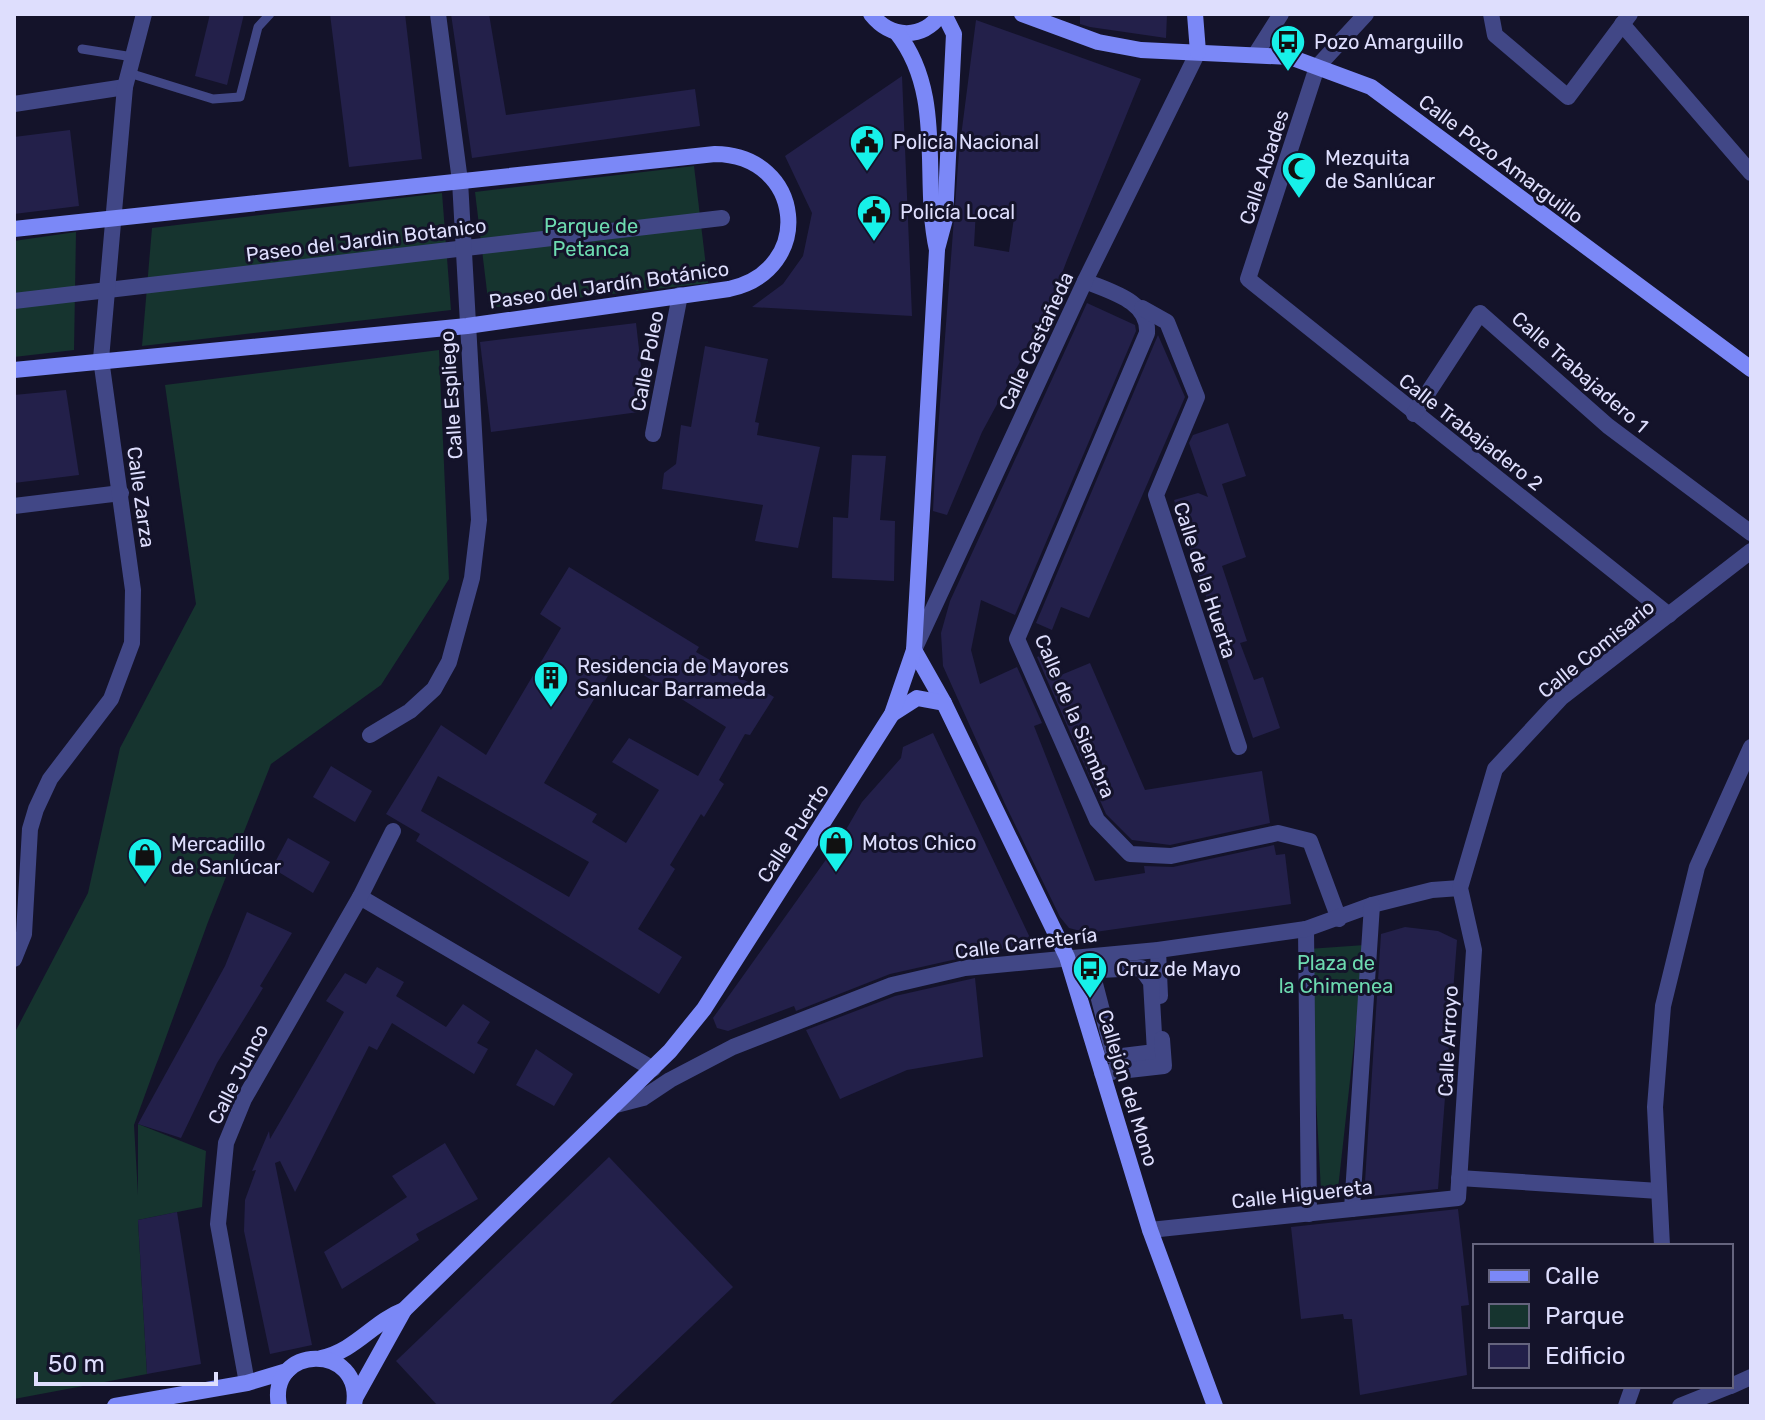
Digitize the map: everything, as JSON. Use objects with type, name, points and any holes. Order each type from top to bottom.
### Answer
[{"type":"street","name":"Calle Zarza","points":[[14,959],[24,934],[30,829],[36,809],[50,779],[111,699],[132,643],[133,590],[101,359],[129,73],[144,14]]},
{"type":"street","name":"Calle Espliego","points":[[370,735],[410,711],[434,689],[460,630],[472,578],[479,520],[460,181],[438,14]]},
{"type":"street","points":[[871,14],[897,33],[923,30],[942,14]]},
{"type":"street","name":"Calle Puerto","points":[[355,1402],[404,1310],[653,1069],[704,1009],[892,714],[914,650],[937,250],[945,219],[954,34],[942,14]]},
{"type":"street","name":"Calle Pozo Amarguillo","points":[[1022,14],[1098,42],[1141,50],[1290,57],[1371,87],[1751,369]]},
{"type":"street","points":[[1195,14],[1198,52]]},
{"type":"street","points":[[1255,55],[1281,14]]},
{"type":"street","points":[[1317,67],[1366,14]]},
{"type":"street","points":[[1491,14],[1495,35],[1568,97],[1626,19],[1751,173]]},
{"type":"street","name":"Calle Puerto","points":[[897,33],[912,52],[921,76],[929,127],[931,225],[937,250]]},
{"type":"street","name":"Calle Castañeda","points":[[914,650],[1085,281],[1198,52]]},
{"type":"street","name":"Calle Abades","points":[[1248,279],[1317,67]]},
{"type":"street","points":[[14,104],[129,73]]},
{"type":"street","name":"Paseo del Jardín Botánico","points":[[14,229],[113,221],[715,154],[754,162],[774,178],[786,201],[789,227],[781,253],[765,273],[742,286],[467,326],[101,359],[14,370]]},
{"type":"street","name":"Paseo del Jardin Botanico","points":[[14,301],[722,218]]},
{"type":"street","name":"Calle Trabajadero 2","points":[[1248,279],[1669,615]]},
{"type":"street","points":[[1085,281],[1141,308]]},
{"type":"street","name":"Calle Poleo","points":[[653,434],[680,295]]},
{"type":"street","name":"Calle de la Huerta","points":[[1141,308],[1167,322],[1197,397],[1156,495],[1239,747]]},
{"type":"street","name":"Calle de la Siembra","points":[[1141,308],[1148,319],[1147,333],[1017,639],[1097,820],[1130,854],[1171,856],[1278,833],[1310,841],[1339,919]]},
{"type":"street","name":"Calle Trabajadero 1","points":[[1414,414],[1480,313],[1608,426],[1751,533]]},
{"type":"street","points":[[14,506],[121,493]]},
{"type":"street","name":"Calle Comisario","points":[[1460,888],[1495,769],[1561,698],[1751,551]]},
{"type":"street","name":"Callejón del Mono","points":[[914,650],[944,703],[1067,957],[1150,1230],[1215,1406]]},
{"type":"street","points":[[892,714],[917,698],[944,703]]},
{"type":"street","points":[[1662,1244],[1655,1107],[1663,1006],[1697,867],[1751,747]]},
{"type":"street","name":"Calle Junco","points":[[247,1383],[218,1224],[226,1143],[244,1099],[360,897],[393,831]]},
{"type":"street","name":"Calle Carretería","points":[[616,1105],[643,1098],[733,1047],[892,985],[965,968],[1158,950],[1306,929],[1372,905],[1432,890],[1460,888]]},
{"type":"street","name":"Calle Arroyo","points":[[1458,1198],[1474,950],[1460,888]]},
{"type":"street","points":[[360,897],[653,1069]]},
{"type":"street","points":[[1352,1209],[1372,905]]},
{"type":"street","points":[[1306,929],[1309,1214]]},
{"type":"street","points":[[1102,1073],[1164,1066],[1158,950]]},
{"type":"street","points":[[1141,968],[1146,972],[1151,982],[1155,1052],[1114,1057],[1093,976],[1100,970],[1141,968]]},
{"type":"street","points":[[1459,1178],[1659,1191]]},
{"type":"street","name":"Calle Higuereta","points":[[1150,1230],[1458,1198]]},
{"type":"street","name":"Calle Puerto","points":[[115,1406],[247,1383],[287,1371],[297,1363],[344,1352],[388,1316],[404,1310]]},
{"type":"street","points":[[321,1358],[344,1369],[354,1387],[355,1402]]},
{"type":"street","points":[[247,1383],[278,1404],[281,1380],[287,1371]]},
{"type":"street","points":[[1680,1406],[1725,1388]]},
{"type":"lane","points":[[82,49],[129,73],[213,99],[240,97],[258,27],[270,14]]},
{"type":"green space","name":"Parque de Petanca","points":[[694,166],[708,283],[489,308],[475,192]]},
{"type":"green space","points":[[442,193],[451,310],[142,346],[152,228]]},
{"type":"green space","points":[[76,232],[74,350],[14,357],[14,241]]},
{"type":"green space","points":[[439,350],[449,579],[381,685],[271,764],[208,922],[134,1125],[138,1195],[138,1124],[206,1151],[202,1207],[138,1220],[147,1374],[14,1399],[14,1034],[88,893],[120,748],[196,604],[165,385]]},
{"type":"green space","name":"Plaza de la Chimenea","points":[[1365,945],[1338,1189],[1321,1191],[1308,949]]},
{"type":"building","points":[[210,14],[244,14],[227,85],[195,76]]},
{"type":"building","points":[[330,14],[405,14],[422,159],[349,167]]},
{"type":"building","points":[[451,14],[489,14],[506,115],[695,89],[700,126],[472,158]]},
{"type":"building","points":[[1080,14],[1167,14],[1166,38],[1090,27],[1080,24]]},
{"type":"building","points":[[976,20],[1141,79],[1067,260],[1056,289],[1059,290],[982,432],[947,515],[933,511],[959,152]],"holes":[[[976,209],[1015,211],[1009,252],[974,246]]]},
{"type":"building","points":[[902,76],[912,316],[752,307],[783,284],[803,256],[812,213],[785,156]]},
{"type":"building","points":[[70,130],[79,206],[14,214],[14,137]]},
{"type":"building","points":[[1087,303],[1135,325],[1136,331],[1015,615],[981,600],[971,650],[980,684],[1017,667],[1042,723],[1034,726],[1095,881],[1145,873],[1144,866],[1173,867],[1274,845],[1276,855],[1285,854],[1291,904],[1088,933],[1069,928],[1060,917],[1005,804],[943,666],[941,633],[950,601]]},
{"type":"building","points":[[636,323],[646,411],[491,432],[480,342]]},
{"type":"building","points":[[1158,335],[1185,397],[1089,618],[1061,607],[1052,630],[1036,623]]},
{"type":"building","points":[[705,346],[768,359],[755,422],[759,423],[757,435],[820,447],[798,548],[755,541],[763,505],[662,489],[664,473],[676,464],[681,425],[691,427]]},
{"type":"building","points":[[66,390],[79,475],[14,483],[14,395]]},
{"type":"building","points":[[1228,423],[1246,476],[1222,484],[1246,557],[1222,566],[1247,641],[1240,643],[1254,680],[1263,677],[1280,728],[1253,738],[1174,500],[1198,493],[1208,497],[1189,443],[1193,435]]},
{"type":"building","points":[[852,455],[886,456],[880,520],[895,521],[894,581],[832,578],[833,517],[848,518]]},
{"type":"building","points":[[569,567],[699,647],[696,652],[774,697],[750,735],[745,734],[719,780],[724,784],[704,817],[701,814],[670,865],[675,869],[638,929],[682,957],[659,994],[416,841],[420,834],[386,814],[441,725],[486,755],[561,628],[540,614]],"holes":[[[618,659],[726,727],[698,776],[629,738],[612,762],[659,790],[626,843],[592,822],[597,814],[544,783]],[[438,776],[589,862],[569,897],[421,811]]]},
{"type":"building","points":[[1050,651],[1061,675],[1090,663],[1145,790],[1262,771],[1270,823],[1170,845],[1132,840],[1106,814],[1037,657]]},
{"type":"building","points":[[933,733],[1032,942],[890,974],[796,1011],[794,1006],[728,1031],[717,1028],[713,1018],[840,840],[862,802],[901,758],[903,747]]},
{"type":"building","points":[[331,766],[372,791],[355,822],[313,797]]},
{"type":"building","points":[[288,838],[330,862],[313,893],[272,868]]},
{"type":"building","points":[[247,912],[292,933],[217,1063],[181,1138],[138,1124],[225,966]]},
{"type":"building","points":[[1405,927],[1438,931],[1457,940],[1438,1189],[1364,1197],[1381,934]]},
{"type":"building","points":[[377,967],[404,982],[396,996],[446,1027],[463,1004],[490,1022],[477,1043],[488,1049],[474,1074],[392,1023],[377,1050],[369,1046],[295,1192],[280,1161],[275,1163],[312,1345],[270,1354],[244,1231],[245,1200],[256,1170],[252,1171],[269,1131],[270,1139],[344,1012],[326,1001],[345,973],[366,984]]},
{"type":"building","points":[[975,978],[983,1057],[907,1070],[840,1099],[806,1030],[895,996]]},
{"type":"building","points":[[536,1049],[573,1074],[554,1106],[516,1085]]},
{"type":"building","points":[[445,1143],[478,1199],[416,1234],[419,1240],[342,1289],[324,1252],[407,1197],[392,1176]]},
{"type":"building","points":[[609,1157],[733,1287],[608,1406],[438,1406],[396,1361]]},
{"type":"building","points":[[1458,1209],[1469,1305],[1461,1306],[1467,1375],[1360,1395],[1352,1319],[1344,1319],[1343,1314],[1301,1319],[1291,1227]]},
{"type":"building","points":[[177,1212],[201,1364],[147,1374],[138,1220]]},
{"type":"place","name":"Pozo Amarguillo","points":[[1288,73]]},
{"type":"place","name":"Policía Nacional","points":[[867,173]]},
{"type":"place","name":"Mezquita de Sanlúcar","points":[[1299,200]]},
{"type":"place","name":"Policía Local","points":[[874,243]]},
{"type":"place","name":"Residencia de Mayores Sanlucar Barrameda","points":[[551,709]]},
{"type":"place","name":"Motos Chico","points":[[836,874]]},
{"type":"place","name":"Mercadillo de Sanlúcar","points":[[145,886]]},
{"type":"place","name":"Cruz de Mayo","points":[[1090,1000]]}]
